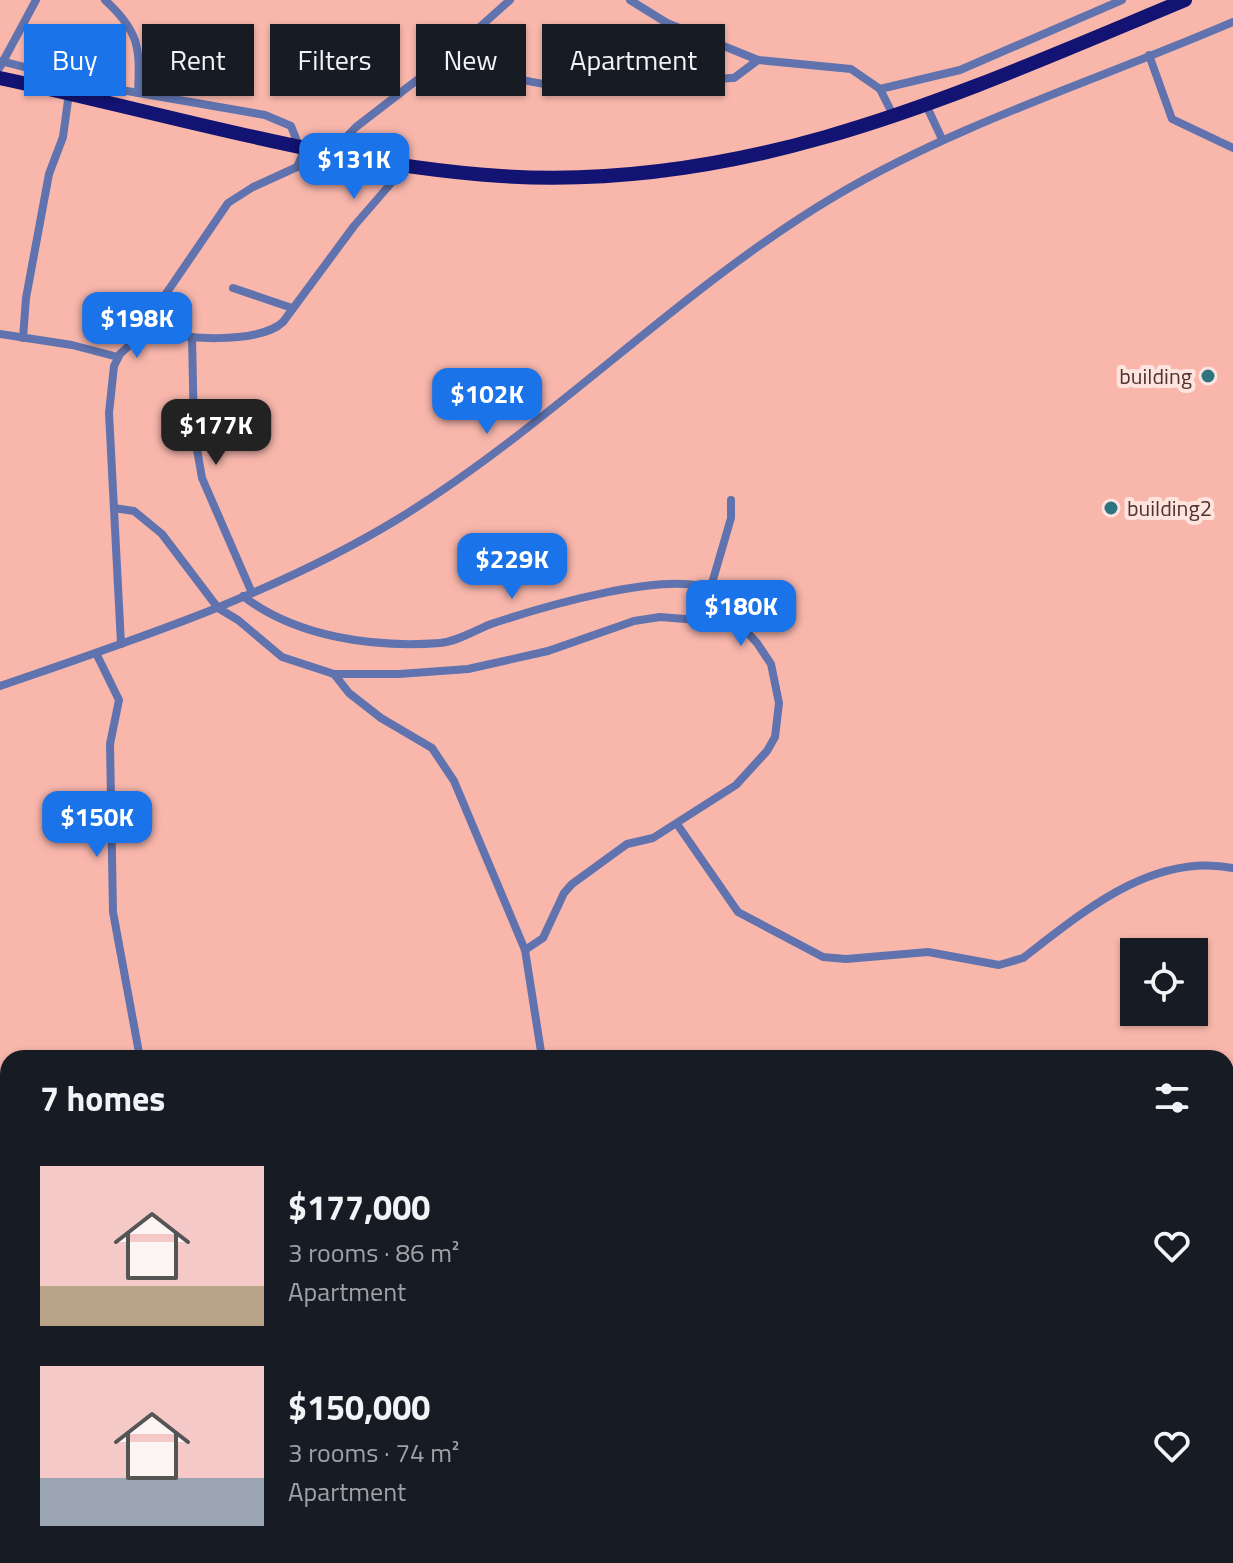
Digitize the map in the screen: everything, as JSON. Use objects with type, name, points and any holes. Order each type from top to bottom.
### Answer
[{"type":"highway","points":[[87,96],[302,145],[408,164],[503,176],[661,172],[721,163],[838,136],[927,107],[1185,0]]},
{"type":"highway","points":[[0,78],[24,83]]},
{"type":"street","points":[[36,0],[1,63],[138,93],[265,115],[291,126],[302,145],[297,167]]},
{"type":"street","points":[[105,0],[136,36],[140,50],[138,93]]},
{"type":"street","points":[[483,24],[510,0]]},
{"type":"street","points":[[630,0],[679,29],[758,60],[837,65],[851,69],[880,89],[894,117]]},
{"type":"street","points":[[880,89],[960,70],[1122,0]]},
{"type":"street","points":[[0,686],[218,608],[340,552],[398,519],[485,457],[783,229],[837,195],[942,139],[1233,22]]},
{"type":"street","points":[[1149,55],[1172,119],[1233,148]]},
{"type":"street","points":[[526,81],[547,86],[624,92],[672,90],[718,77],[734,78],[758,60]]},
{"type":"street","points":[[121,644],[109,413],[118,357],[148,328],[161,301],[228,203],[253,187],[333,151],[385,102],[416,80]]},
{"type":"street","points":[[23,338],[26,298],[49,174],[63,137],[68,96]]},
{"type":"street","points":[[927,107],[942,139]]},
{"type":"street","points":[[380,159],[391,181]]},
{"type":"street","points":[[148,328],[167,336],[192,337],[270,332],[408,164]]},
{"type":"street","points":[[233,288],[292,308]]},
{"type":"street","points":[[0,334],[118,357]]},
{"type":"street","points":[[192,337],[194,432],[202,478],[248,594],[296,628],[377,641],[443,643],[509,618],[632,586],[691,586],[716,591],[771,664],[777,685],[779,720],[775,737],[747,775],[653,838],[627,844],[572,884],[564,893],[543,938],[525,950]]},
{"type":"street","points":[[710,590],[731,518],[731,500]]},
{"type":"street","points":[[114,508],[134,511],[162,534],[218,608],[238,620],[282,657],[334,674],[399,674],[468,669],[548,651],[634,621],[660,617],[706,619],[746,631]]},
{"type":"street","points":[[96,653],[119,700],[110,744],[113,912],[139,1050]]},
{"type":"street","points":[[334,674],[349,693],[440,756],[454,781],[525,950],[541,1050]]},
{"type":"street","points":[[677,824],[738,912],[834,960],[916,951],[1008,965],[1023,958],[1103,901],[1164,870],[1192,864],[1233,868]]},
{"type":"place","name":"building","points":[[1208,376]]},
{"type":"place","name":"building2","points":[[1111,508]]}]
